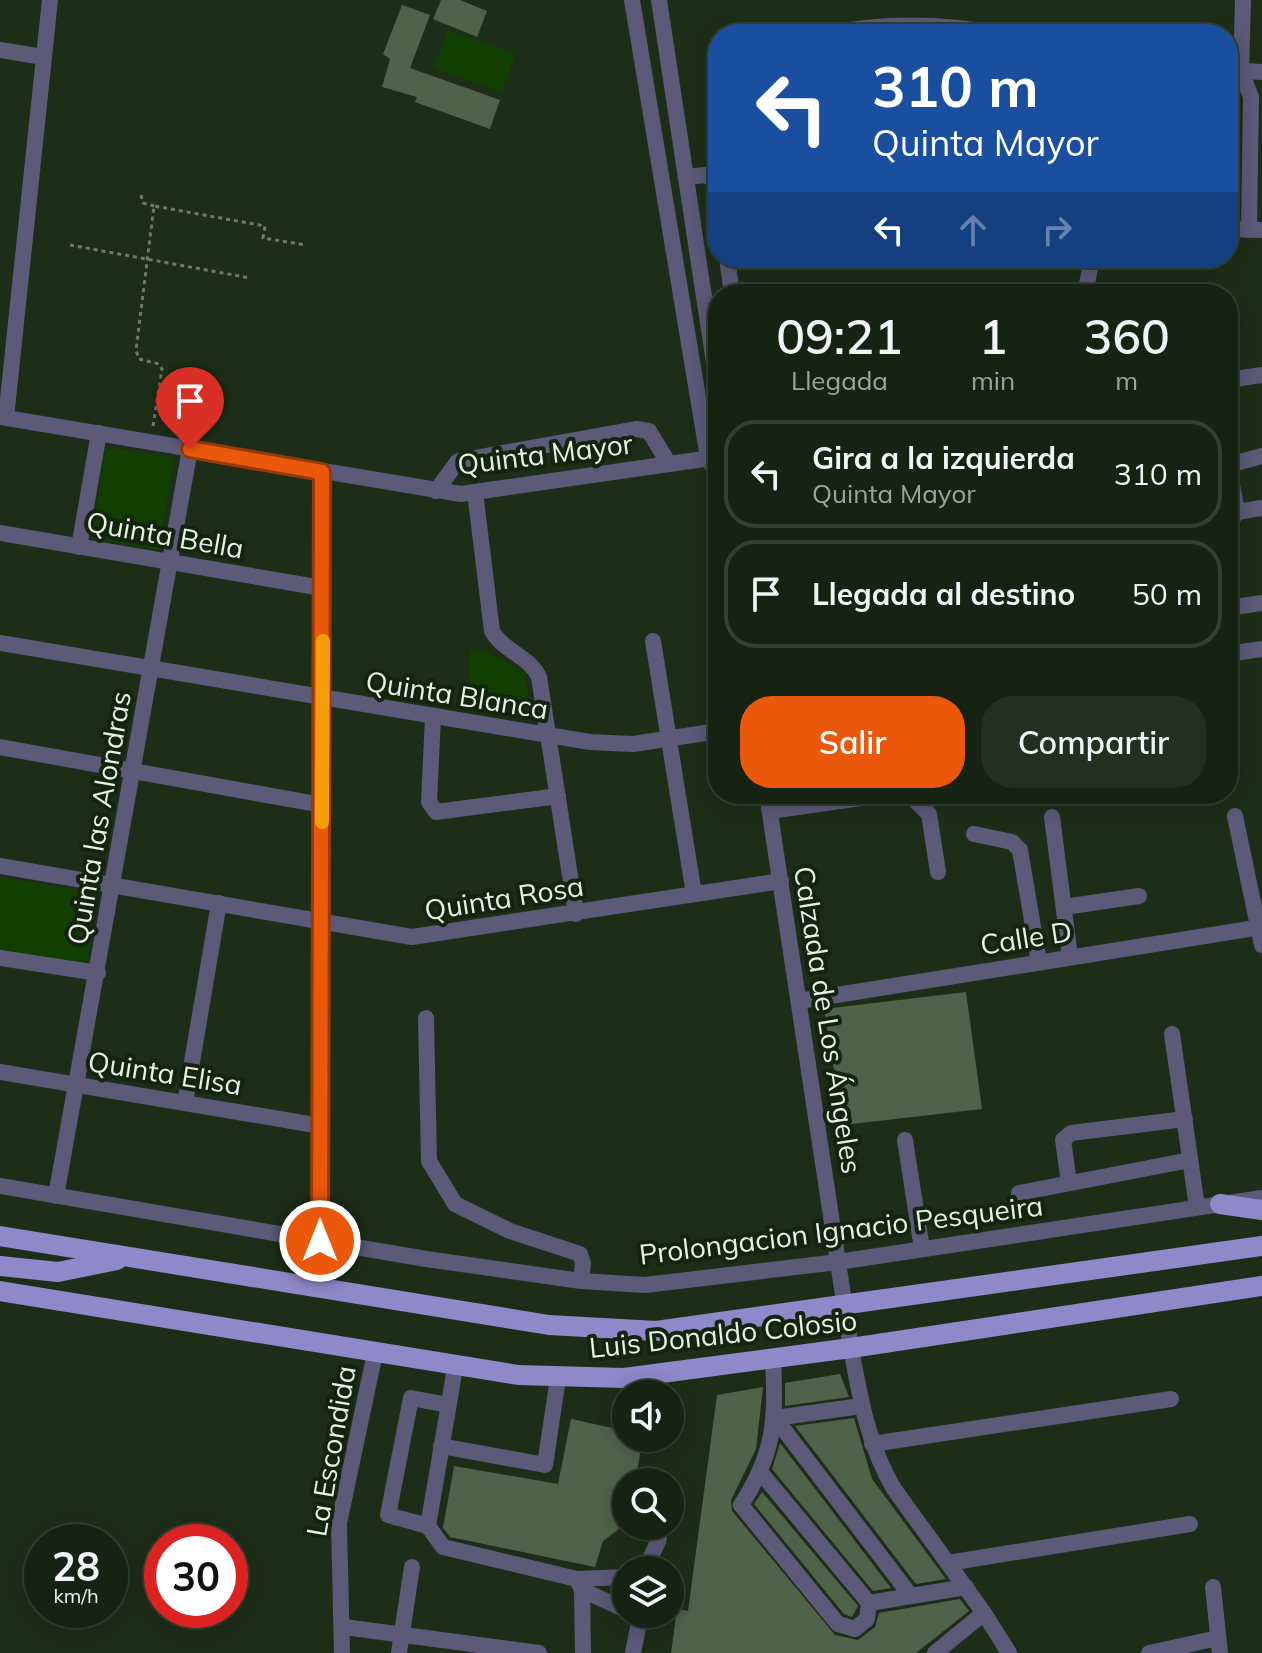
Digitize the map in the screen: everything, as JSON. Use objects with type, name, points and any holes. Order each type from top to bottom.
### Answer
[{"type":"main road","points":[[1220,1204],[1262,1210]]},
{"type":"main road","name":"Luis Donaldo Colosio","points":[[0,1236],[549,1325],[613,1331],[696,1327],[1262,1246]]},
{"type":"main road","points":[[0,1266],[58,1272],[128,1258]]},
{"type":"main road","name":"Luis Donaldo Colosio","points":[[0,1291],[455,1366],[558,1378],[624,1378],[773,1360],[1262,1286]]},
{"type":"street","points":[[3,417],[50,0]]},
{"type":"street","points":[[632,0],[708,430]]},
{"type":"street","points":[[659,0],[708,311]]},
{"type":"street","points":[[1238,39],[1243,0]]},
{"type":"street","points":[[890,24],[919,24]]},
{"type":"street","points":[[0,50],[43,57]]},
{"type":"street","points":[[1238,71],[1262,75],[1251,97],[1256,230]]},
{"type":"street","points":[[1238,76],[1251,97]]},
{"type":"street","points":[[686,177],[708,176]]},
{"type":"street","points":[[1238,379],[1262,375]]},
{"type":"street","name":"Quinta Mayor","points":[[3,417],[436,491],[475,492],[708,459]]},
{"type":"street","points":[[436,491],[458,461],[636,429],[649,431],[669,464]]},
{"type":"street","points":[[79,547],[99,433]]},
{"type":"street","name":"Quinta las Alondras","points":[[56,1196],[190,449]]},
{"type":"street","points":[[1238,462],[1262,456]]},
{"type":"street","points":[[320,1241],[322,472]]},
{"type":"street","points":[[475,492],[492,631],[499,642],[536,670],[551,736],[576,914]]},
{"type":"street","points":[[1238,517],[1262,508]]},
{"type":"street","name":"Quinta Bella","points":[[0,533],[322,588]]},
{"type":"street","points":[[1238,607],[1262,603]]},
{"type":"street","points":[[653,641],[694,894]]},
{"type":"street","name":"Quinta Blanca","points":[[0,643],[609,744],[708,732]]},
{"type":"street","points":[[1238,653],[1262,649]]},
{"type":"street","points":[[433,717],[429,802],[436,812],[558,796]]},
{"type":"street","points":[[0,747],[322,805]]},
{"type":"street","name":"Calzada de Los Ángeles","points":[[769,804],[861,1406],[872,1444],[894,1489],[966,1587],[1009,1653]]},
{"type":"street","points":[[770,811],[797,804]]},
{"type":"street","points":[[919,804],[929,814],[938,872]]},
{"type":"street","points":[[1235,816],[1262,945]]},
{"type":"street","points":[[1052,817],[1070,957]]},
{"type":"street","points":[[974,834],[1012,842],[1020,850],[1039,962]]},
{"type":"street","name":"Quinta Rosa","points":[[0,866],[400,936],[425,937],[781,881]]},
{"type":"street","points":[[1064,907],[1139,896]]},
{"type":"street","points":[[185,1103],[219,903]]},
{"type":"street","name":"Calle D","points":[[799,1001],[1260,927]]},
{"type":"street","points":[[0,958],[98,973]]},
{"type":"street","points":[[426,1018],[429,1161],[455,1204],[510,1231],[580,1254],[583,1263],[581,1281]]},
{"type":"street","points":[[1172,1034],[1197,1207]]},
{"type":"street","name":"Quinta Elisa","points":[[0,1072],[321,1126]]},
{"type":"street","points":[[1069,1183],[1062,1147],[1063,1140],[1071,1133],[1185,1119]]},
{"type":"street","points":[[905,1140],[922,1249]]},
{"type":"street","points":[[1019,1193],[1190,1160]]},
{"type":"street","name":"Prolongacion Ignacio Pesqueira","points":[[0,1186],[320,1241],[581,1281],[678,1283],[1262,1198]]},
{"type":"street","name":"La Escondida","points":[[342,1653],[344,1627],[339,1523],[375,1353]]},
{"type":"street","points":[[762,1474],[869,1603],[867,1619],[855,1629],[838,1624],[741,1505],[762,1474],[775,1418],[773,1360]]},
{"type":"street","points":[[428,1526],[455,1366]]},
{"type":"street","points":[[441,1446],[545,1465],[558,1378]]},
{"type":"street","points":[[448,1405],[411,1398],[388,1515],[428,1526],[443,1547],[580,1585],[612,1602]]},
{"type":"street","points":[[872,1444],[1171,1399]]},
{"type":"street","points":[[775,1418],[861,1406]]},
{"type":"street","points":[[775,1418],[911,1596]]},
{"type":"street","points":[[948,1563],[1190,1524]]},
{"type":"street","points":[[399,1653],[412,1567]]},
{"type":"street","points":[[580,1585],[612,1579]]},
{"type":"street","points":[[580,1585],[583,1653]]},
{"type":"street","points":[[869,1603],[966,1587]]},
{"type":"street","points":[[1149,1653],[1219,1645],[1213,1587]]},
{"type":"street","points":[[935,1653],[984,1613]]},
{"type":"street","points":[[344,1627],[539,1653]]},
{"type":"street","points":[[633,1653],[638,1628]]},
{"type":"path","points":[[141,195],[143,203],[265,226],[263,238],[306,245]]},
{"type":"path","points":[[150,442],[162,369],[159,364],[139,359],[136,350],[154,206]]},
{"type":"path","points":[[70,245],[250,278]]},
{"type":"green space","points":[[448,30],[516,54],[502,92],[434,68]]},
{"type":"green space","points":[[106,447],[174,458],[159,550],[91,538]]},
{"type":"green space","points":[[470,649],[489,653],[525,672],[531,719],[469,710]]},
{"type":"green space","points":[[0,877],[99,893],[86,967],[0,953]]},
{"type":"building","points":[[441,0],[460,0],[487,11],[477,37],[433,19]]},
{"type":"building","points":[[402,5],[430,15],[410,68],[500,100],[490,129],[415,102],[417,97],[382,87],[390,59],[383,54]]},
{"type":"building","points":[[966,992],[982,1109],[843,1125],[824,1009]]},
{"type":"building","points":[[840,1374],[849,1397],[785,1406],[785,1383]]},
{"type":"building","points":[[763,1387],[756,1449],[731,1500],[732,1511],[835,1635],[858,1640],[875,1627],[879,1613],[960,1599],[969,1611],[916,1653],[671,1653],[674,1628],[684,1628],[684,1610],[688,1611],[717,1395]]},
{"type":"building","points":[[854,1418],[872,1479],[946,1579],[916,1584],[795,1426]]},
{"type":"building","points":[[571,1419],[612,1428],[612,1452],[640,1452],[638,1468],[612,1468],[612,1534],[603,1541],[595,1567],[450,1537],[443,1528],[454,1466],[558,1484]]},
{"type":"building","points":[[780,1443],[891,1588],[873,1591],[772,1469]]},
{"type":"building","points":[[762,1492],[858,1606],[852,1617],[844,1614],[754,1504]]},
{"type":"slow traffic","points":[[322,822],[323,641]]},
{"type":"route","points":[[190,449],[322,472],[320,1241]]}]
